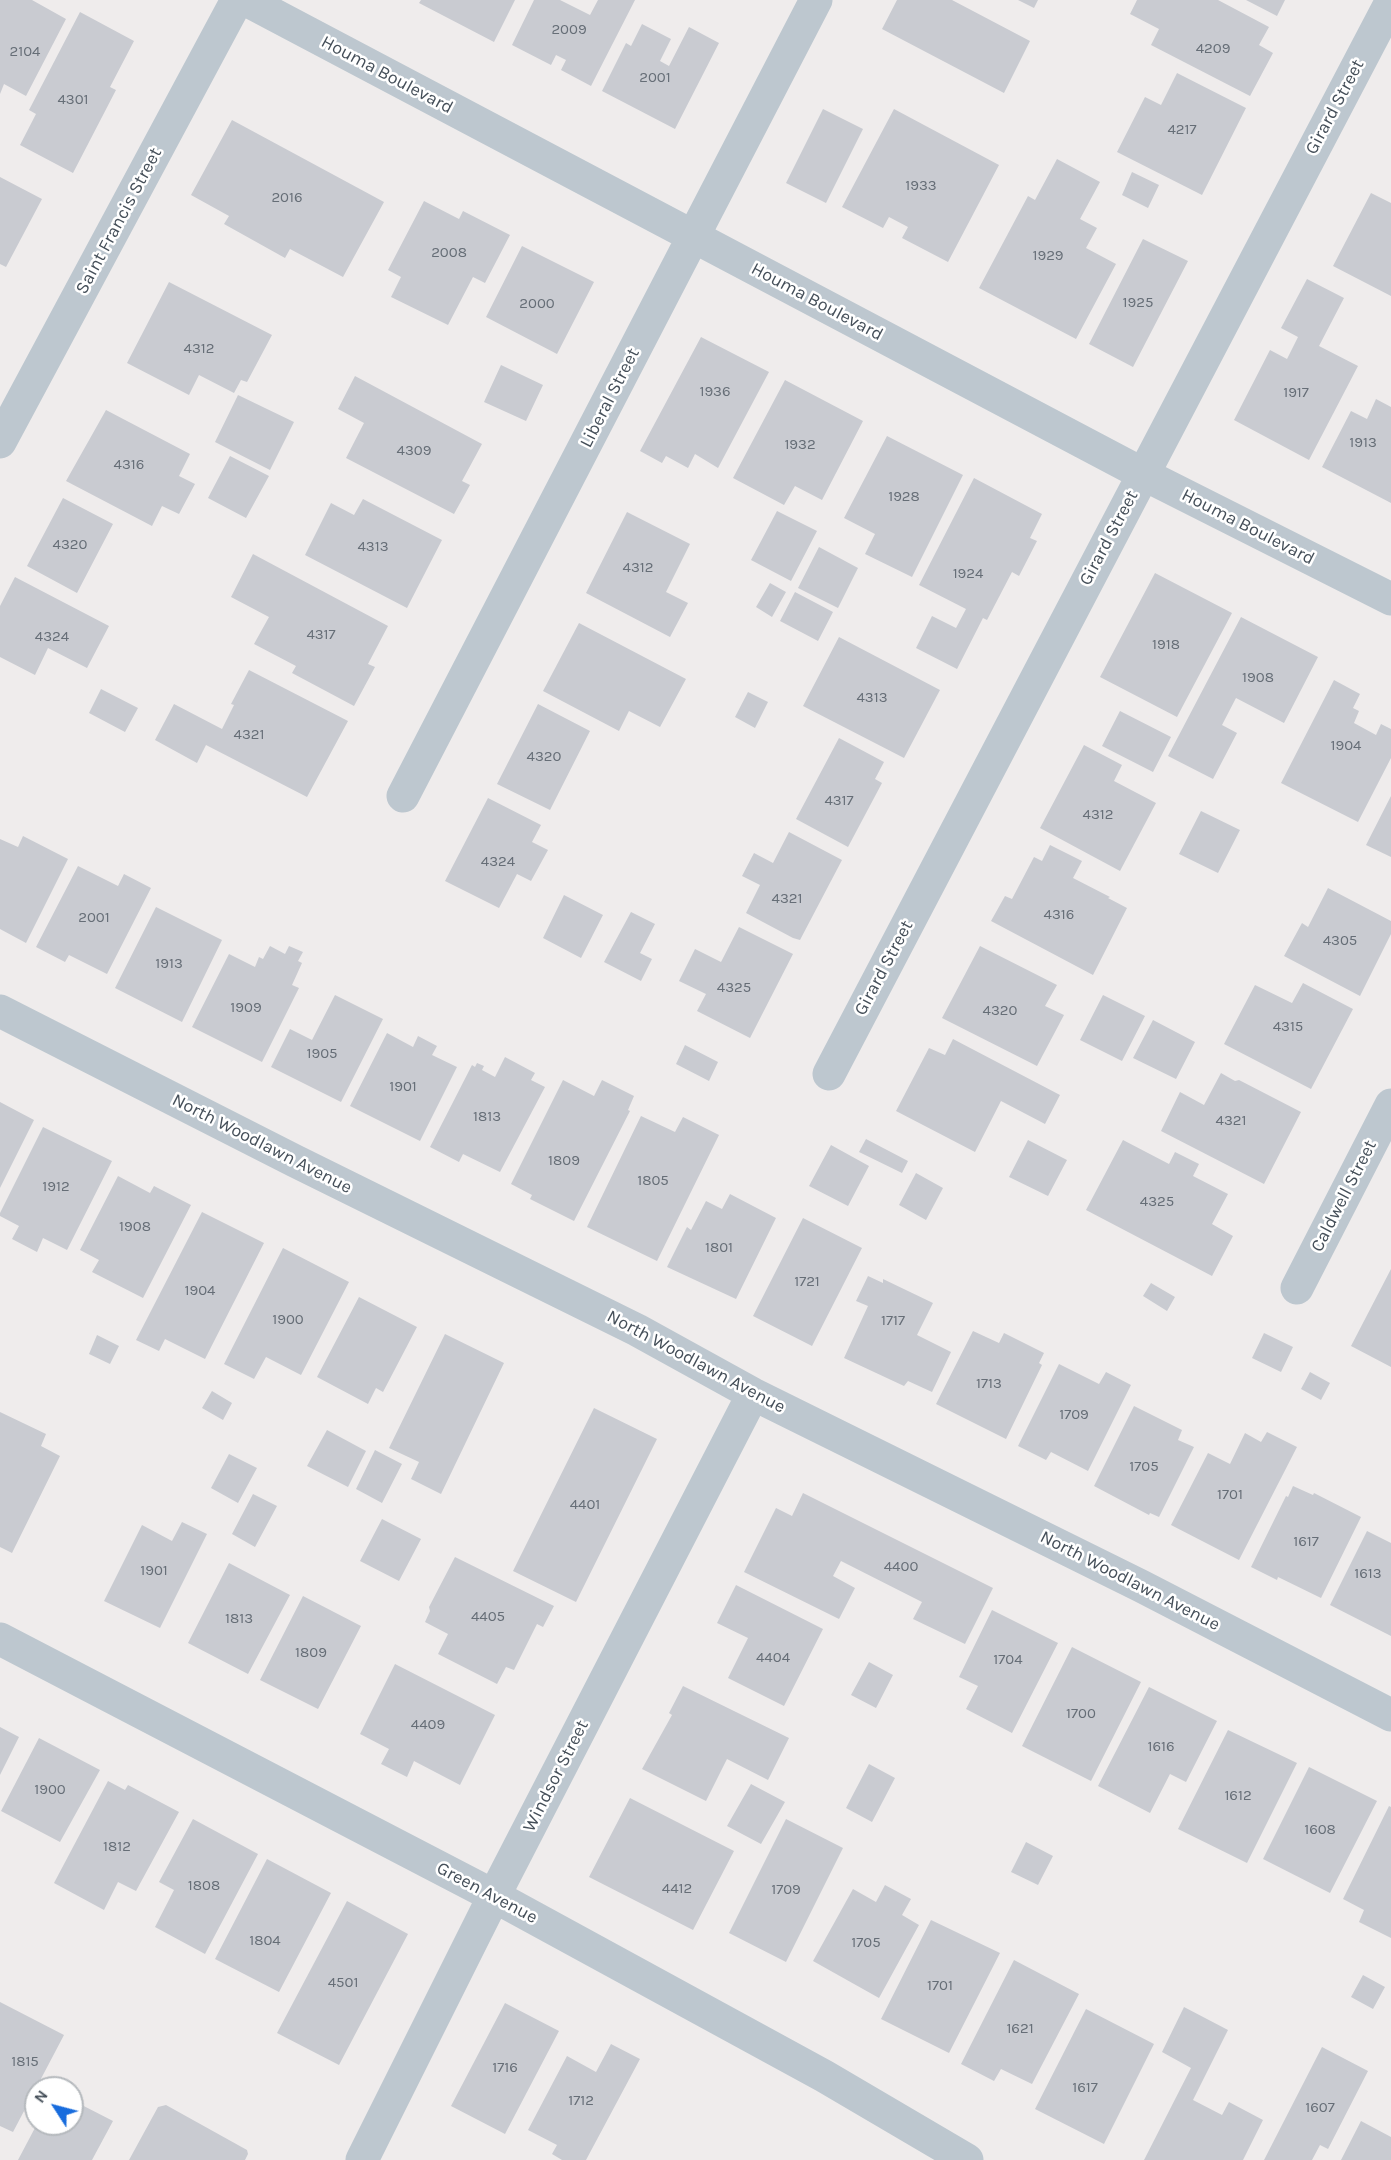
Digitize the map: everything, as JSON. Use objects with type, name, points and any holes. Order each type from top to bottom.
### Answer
[{"type":"street","name":"Saint Francis Street","points":[[0,441],[237,0]]},
{"type":"street","name":"Houma Boulevard","points":[[246,0],[1143,474],[1391,599]]},
{"type":"street","name":"Liberal Street","points":[[403,796],[816,0]]},
{"type":"street","name":"Girard Street","points":[[829,1074],[1391,2]]},
{"type":"street","name":"North Woodlawn Avenue","points":[[0,1011],[295,1161],[637,1330],[753,1394],[1141,1586],[1391,1715]]},
{"type":"street","name":"Caldwell Street","points":[[1297,1288],[1391,1105]]},
{"type":"street","name":"Windsor Street","points":[[362,2160],[494,1896],[753,1394]]},
{"type":"street","name":"Green Avenue","points":[[0,1639],[494,1896],[814,2070],[967,2160]]},
{"type":"building","points":[[0,0],[32,0],[66,19],[26,96],[4,84],[0,94]]},
{"type":"building","points":[[421,0],[515,0],[494,42],[419,3]]},
{"type":"building","points":[[534,0],[560,0],[590,15],[598,0],[635,0],[591,86],[561,70],[566,60],[556,55],[551,65],[512,45]]},
{"type":"building","points":[[897,0],[952,0],[1030,41],[1004,93],[882,29]]},
{"type":"building","points":[[1018,0],[1038,0],[1034,8]]},
{"type":"building","points":[[1137,0],[1218,0],[1269,27],[1259,45],[1273,53],[1250,96],[1151,45],[1159,29],[1130,14]]},
{"type":"building","points":[[1246,0],[1285,0],[1277,16]]},
{"type":"building","points":[[80,12],[134,41],[110,87],[116,90],[73,173],[20,145],[36,114],[29,110]]},
{"type":"building","points":[[642,24],[671,39],[660,61],[669,66],[689,27],[719,43],[675,129],[602,91],[626,43],[631,46]]},
{"type":"building","points":[[1177,73],[1246,108],[1202,195],[1117,152],[1145,97],[1161,105]]},
{"type":"building","points":[[823,109],[863,129],[826,203],[786,183]]},
{"type":"building","points":[[894,109],[999,165],[948,262],[902,238],[908,227],[889,217],[883,228],[842,207]]},
{"type":"building","points":[[232,120],[384,202],[343,277],[290,249],[285,258],[224,224],[229,216],[191,195]]},
{"type":"building","points":[[1057,159],[1100,182],[1080,219],[1097,228],[1086,248],[1116,264],[1076,339],[979,288],[1028,196],[1035,200]]},
{"type":"building","points":[[1132,172],[1159,185],[1148,208],[1122,195]]},
{"type":"building","points":[[0,177],[42,199],[6,267],[0,264]]},
{"type":"building","points":[[1371,193],[1391,203],[1391,296],[1333,266]]},
{"type":"building","points":[[424,201],[459,219],[463,211],[510,235],[485,283],[473,277],[448,325],[391,297],[401,277],[388,270]]},
{"type":"building","points":[[1143,239],[1188,261],[1133,367],[1089,344]]},
{"type":"building","points":[[522,246],[594,282],[557,354],[486,317]]},
{"type":"building","points":[[1307,279],[1344,298],[1319,346],[1358,366],[1309,460],[1234,420],[1270,350],[1287,359],[1298,337],[1281,328]]},
{"type":"building","points":[[169,282],[272,335],[247,382],[241,380],[234,393],[199,375],[189,395],[127,363]]},
{"type":"building","points":[[701,337],[769,372],[718,468],[695,454],[688,468],[666,456],[662,463],[640,451]]},
{"type":"building","points":[[501,365],[543,385],[526,421],[484,402]]},
{"type":"building","points":[[355,376],[482,444],[462,481],[470,485],[454,514],[346,458],[364,423],[338,409]]},
{"type":"building","points":[[785,380],[863,421],[822,500],[795,486],[784,505],[733,478]]},
{"type":"building","points":[[238,395],[294,422],[270,470],[215,442]]},
{"type":"building","points":[[1376,399],[1391,407],[1391,503],[1322,467],[1351,411],[1367,419]]},
{"type":"building","points":[[106,410],[190,454],[179,476],[195,484],[179,514],[162,506],[152,526],[66,481]]},
{"type":"building","points":[[887,436],[963,475],[912,577],[865,554],[875,534],[844,518]]},
{"type":"building","points":[[230,456],[269,476],[246,518],[208,498]]},
{"type":"building","points":[[974,478],[1042,514],[1030,538],[1037,541],[1019,576],[1012,572],[987,620],[983,618],[957,669],[916,648],[932,616],[956,628],[966,609],[919,585]]},
{"type":"building","points":[[63,498],[113,524],[77,593],[27,566]]},
{"type":"building","points":[[363,499],[442,540],[407,608],[305,555],[331,503],[354,515]]},
{"type":"building","points":[[777,511],[817,531],[791,581],[751,560]]},
{"type":"building","points":[[627,512],[690,544],[666,592],[688,603],[670,637],[586,593]]},
{"type":"building","points":[[819,547],[858,568],[838,608],[798,588]]},
{"type":"building","points":[[253,554],[388,626],[368,664],[375,667],[354,706],[292,673],[296,666],[254,644],[269,617],[231,597]]},
{"type":"building","points":[[1155,573],[1232,613],[1177,717],[1100,677]]},
{"type":"building","points":[[15,577],[109,626],[87,668],[48,648],[35,675],[0,657],[0,606]]},
{"type":"building","points":[[770,583],[786,592],[772,617],[756,607]]},
{"type":"building","points":[[795,592],[833,612],[818,641],[780,621]]},
{"type":"building","points":[[1241,617],[1318,657],[1284,723],[1236,698],[1222,725],[1237,733],[1213,779],[1168,756]]},
{"type":"building","points":[[579,623],[686,679],[660,727],[629,711],[619,731],[543,691]]},
{"type":"building","points":[[839,637],[940,690],[904,758],[803,706]]},
{"type":"building","points":[[249,670],[348,721],[307,797],[206,745],[197,763],[155,740],[174,704],[222,729],[234,705],[231,704]]},
{"type":"building","points":[[1334,680],[1360,694],[1353,708],[1359,711],[1354,723],[1376,735],[1381,724],[1391,729],[1391,758],[1358,822],[1281,783]]},
{"type":"building","points":[[101,689],[138,708],[125,732],[89,713]]},
{"type":"building","points":[[748,692],[768,702],[755,728],[735,717]]},
{"type":"building","points":[[538,704],[590,731],[550,810],[497,784]]},
{"type":"building","points":[[1120,711],[1171,737],[1153,772],[1102,746]]},
{"type":"building","points":[[839,738],[884,762],[875,779],[882,783],[848,847],[796,819]]},
{"type":"building","points":[[1084,745],[1122,765],[1114,781],[1156,803],[1120,871],[1040,828]]},
{"type":"building","points":[[1391,796],[1391,857],[1366,845]]},
{"type":"building","points":[[488,798],[541,825],[532,842],[548,850],[531,881],[517,874],[499,908],[445,881]]},
{"type":"building","points":[[1201,811],[1240,830],[1218,873],[1179,854]]},
{"type":"building","points":[[789,832],[842,860],[800,940],[746,913],[760,885],[742,876],[754,853],[773,863]]},
{"type":"building","points":[[23,836],[68,859],[26,943],[0,929],[0,839],[18,847]]},
{"type":"building","points":[[1050,845],[1082,861],[1073,878],[1127,908],[1093,975],[991,921],[1005,896],[1012,899],[1034,857],[1042,861]]},
{"type":"building","points":[[78,866],[118,886],[124,874],[151,888],[107,974],[69,955],[65,962],[36,947]]},
{"type":"building","points":[[1328,888],[1391,921],[1391,934],[1360,996],[1284,956],[1302,923],[1308,927]]},
{"type":"building","points":[[564,895],[603,915],[581,958],[543,938]]},
{"type":"building","points":[[156,907],[222,940],[182,1022],[115,988]]},
{"type":"building","points":[[631,912],[655,924],[640,953],[652,959],[641,981],[604,962]]},
{"type":"building","points":[[739,927],[793,954],[750,1038],[697,1011],[706,994],[679,981],[695,949],[721,962]]},
{"type":"building","points":[[270,946],[285,954],[289,946],[303,952],[298,961],[302,963],[292,985],[299,988],[262,1062],[192,1027],[229,954],[255,967],[259,957],[263,959]]},
{"type":"building","points":[[980,946],[1057,985],[1045,1006],[1064,1015],[1037,1066],[942,1018]]},
{"type":"building","points":[[1303,983],[1353,1009],[1311,1089],[1224,1044],[1255,985],[1292,1003]]},
{"type":"building","points":[[335,995],[383,1019],[341,1102],[271,1067],[290,1029],[312,1040]]},
{"type":"building","points":[[1103,995],[1145,1016],[1122,1061],[1080,1040]]},
{"type":"building","points":[[1153,1020],[1195,1042],[1176,1079],[1133,1058]]},
{"type":"building","points":[[387,1033],[413,1047],[418,1036],[437,1046],[432,1055],[457,1067],[420,1141],[350,1106]]},
{"type":"building","points":[[953,1039],[1060,1095],[1045,1124],[1001,1101],[975,1152],[896,1111],[929,1048],[945,1055]]},
{"type":"building","points":[[685,1045],[718,1062],[709,1081],[676,1064]]},
{"type":"building","points":[[505,1057],[535,1073],[531,1080],[545,1087],[500,1172],[463,1154],[459,1162],[430,1147],[472,1065],[475,1067],[477,1063],[484,1066],[482,1070],[495,1077]]},
{"type":"building","points":[[1221,1073],[1301,1112],[1264,1184],[1161,1131],[1180,1092],[1204,1105]]},
{"type":"building","points":[[563,1080],[594,1096],[602,1080],[634,1096],[628,1110],[630,1111],[574,1221],[530,1199],[532,1195],[511,1184]]},
{"type":"building","points":[[0,1102],[34,1120],[0,1188]]},
{"type":"building","points":[[641,1116],[675,1132],[683,1117],[719,1135],[657,1261],[587,1227]]},
{"type":"building","points":[[43,1127],[112,1161],[67,1250],[43,1238],[37,1252],[12,1239],[19,1226],[0,1216]]},
{"type":"building","points":[[866,1139],[908,1161],[902,1173],[859,1152]]},
{"type":"building","points":[[1028,1140],[1067,1160],[1048,1196],[1009,1177]]},
{"type":"building","points":[[1123,1140],[1169,1164],[1175,1152],[1199,1164],[1193,1176],[1228,1194],[1212,1224],[1233,1236],[1212,1276],[1086,1210]]},
{"type":"building","points":[[831,1145],[869,1166],[848,1206],[809,1186]]},
{"type":"building","points":[[916,1173],[943,1188],[926,1220],[899,1205]]},
{"type":"building","points":[[118,1176],[150,1193],[154,1186],[191,1205],[143,1298],[92,1272],[99,1260],[80,1250]]},
{"type":"building","points":[[730,1194],[776,1218],[736,1299],[667,1267],[687,1227],[691,1230],[706,1201],[722,1209]]},
{"type":"building","points":[[202,1212],[264,1243],[205,1359],[165,1339],[159,1351],[136,1340]]},
{"type":"building","points":[[803,1218],[862,1248],[812,1346],[753,1316]]},
{"type":"building","points":[[283,1248],[349,1282],[301,1375],[266,1357],[254,1379],[224,1364]]},
{"type":"building","points":[[1391,1269],[1391,1367],[1351,1346]]},
{"type":"building","points":[[868,1276],[883,1283],[883,1279],[933,1303],[917,1335],[951,1352],[932,1392],[908,1381],[904,1386],[844,1358],[868,1306],[856,1301]]},
{"type":"building","points":[[1151,1283],[1175,1297],[1167,1311],[1143,1296]]},
{"type":"building","points":[[359,1297],[417,1327],[383,1392],[376,1388],[368,1404],[317,1377]]},
{"type":"building","points":[[973,1331],[999,1343],[1004,1333],[1044,1353],[1039,1363],[1042,1365],[1006,1439],[936,1404]]},
{"type":"building","points":[[1264,1333],[1293,1347],[1281,1372],[1252,1358]]},
{"type":"building","points":[[445,1334],[504,1363],[441,1494],[411,1479],[419,1462],[389,1448]]},
{"type":"building","points":[[97,1335],[119,1346],[110,1364],[89,1354]]},
{"type":"building","points":[[1059,1364],[1099,1384],[1106,1372],[1131,1385],[1088,1471],[1051,1452],[1046,1460],[1018,1446]]},
{"type":"building","points":[[1310,1372],[1330,1383],[1321,1400],[1301,1389]]},
{"type":"building","points":[[212,1391],[232,1403],[223,1420],[202,1408]]},
{"type":"building","points":[[1134,1406],[1182,1430],[1178,1440],[1194,1447],[1159,1517],[1150,1513],[1149,1515],[1094,1486]]},
{"type":"building","points":[[594,1408],[657,1439],[576,1602],[513,1571]]},
{"type":"building","points":[[0,1412],[46,1434],[41,1446],[60,1456],[12,1553],[0,1547]]},
{"type":"building","points":[[327,1430],[366,1451],[348,1487],[307,1466]]},
{"type":"building","points":[[1267,1432],[1297,1447],[1239,1560],[1171,1525],[1208,1453],[1230,1464],[1245,1433],[1261,1442]]},
{"type":"building","points":[[375,1450],[402,1464],[382,1503],[356,1489]]},
{"type":"building","points":[[229,1454],[257,1468],[238,1503],[211,1488]]},
{"type":"building","points":[[1293,1486],[1313,1495],[1314,1493],[1361,1517],[1321,1598],[1251,1567]]},
{"type":"building","points":[[803,1493],[993,1588],[965,1644],[913,1619],[922,1602],[841,1561],[833,1576],[855,1588],[839,1619],[744,1572],[776,1508],[792,1516]]},
{"type":"building","points":[[253,1494],[277,1506],[255,1547],[232,1534]]},
{"type":"building","points":[[382,1519],[421,1539],[399,1581],[360,1561]]},
{"type":"building","points":[[182,1522],[207,1534],[160,1628],[104,1601],[142,1525],[172,1541]]},
{"type":"building","points":[[1367,1531],[1391,1543],[1391,1636],[1330,1605]]},
{"type":"building","points":[[455,1557],[554,1606],[543,1627],[537,1624],[514,1670],[506,1667],[497,1684],[438,1654],[448,1634],[425,1622],[430,1611],[429,1607]]},
{"type":"building","points":[[229,1563],[290,1595],[248,1674],[188,1643]]},
{"type":"building","points":[[736,1585],[823,1629],[784,1706],[728,1678],[748,1638],[717,1623]]},
{"type":"building","points":[[303,1596],[361,1626],[318,1709],[260,1680]]},
{"type":"building","points":[[992,1610],[1058,1643],[1012,1733],[966,1709],[978,1686],[959,1677]]},
{"type":"building","points":[[1072,1647],[1141,1682],[1091,1781],[1022,1746]]},
{"type":"building","points":[[869,1662],[893,1675],[876,1708],[851,1695]]},
{"type":"building","points":[[395,1664],[495,1715],[460,1785],[414,1761],[407,1777],[381,1764],[389,1749],[360,1734]]},
{"type":"building","points":[[683,1686],[789,1738],[768,1780],[727,1759],[706,1801],[642,1769],[672,1715],[669,1713]]},
{"type":"building","points":[[1149,1687],[1217,1721],[1186,1782],[1170,1774],[1150,1813],[1098,1786]]},
{"type":"building","points":[[0,1727],[19,1737],[0,1775]]},
{"type":"building","points":[[1228,1730],[1297,1763],[1247,1863],[1178,1829]]},
{"type":"building","points":[[39,1738],[100,1770],[60,1842],[1,1811]]},
{"type":"building","points":[[869,1764],[895,1778],[872,1822],[846,1808]]},
{"type":"building","points":[[1309,1767],[1377,1801],[1330,1893],[1263,1859]]},
{"type":"building","points":[[108,1781],[125,1790],[128,1785],[179,1812],[136,1891],[118,1882],[104,1910],[54,1883]]},
{"type":"building","points":[[751,1784],[785,1802],[761,1844],[727,1826]]},
{"type":"building","points":[[630,1798],[734,1851],[693,1930],[589,1877]]},
{"type":"building","points":[[1389,1806],[1391,1807],[1391,1938],[1359,1922],[1364,1910],[1343,1899]]},
{"type":"building","points":[[193,1819],[258,1854],[205,1954],[155,1927],[174,1890],[159,1882]]},
{"type":"building","points":[[786,1819],[843,1848],[786,1962],[729,1933]]},
{"type":"building","points":[[1026,1842],[1053,1856],[1038,1885],[1011,1872]]},
{"type":"building","points":[[267,1859],[331,1893],[279,1992],[215,1959]]},
{"type":"building","points":[[885,1885],[911,1899],[902,1915],[919,1925],[879,1998],[813,1961],[853,1889],[876,1902]]},
{"type":"building","points":[[347,1901],[408,1934],[339,2065],[277,2033]]},
{"type":"building","points":[[931,1920],[1000,1953],[949,2053],[881,2019]]},
{"type":"building","points":[[1014,1960],[1079,1994],[1032,2084],[1001,2069],[994,2081],[961,2064]]},
{"type":"building","points":[[1363,1975],[1385,1987],[1373,2009],[1351,1997]]},
{"type":"building","points":[[0,2002],[64,2035],[42,2076],[24,2076],[24,2111],[13,2132],[0,2126]]},
{"type":"building","points":[[505,2003],[559,2031],[505,2134],[451,2106]]},
{"type":"building","points":[[1184,2007],[1228,2030],[1193,2100],[1222,2115],[1229,2102],[1263,2120],[1243,2160],[1144,2160],[1191,2068],[1162,2052]]},
{"type":"building","points":[[1086,2009],[1154,2044],[1104,2144],[1035,2109]]},
{"type":"building","points":[[611,2044],[640,2059],[586,2160],[562,2160],[552,2154],[557,2145],[528,2130],[567,2056],[596,2072]]},
{"type":"building","points":[[1322,2047],[1368,2071],[1328,2149],[1320,2145],[1312,2160],[1264,2160]]},
{"type":"building","points":[[166,2105],[247,2150],[245,2160],[129,2160],[158,2107]]},
{"type":"building","points":[[84,2106],[113,2121],[92,2160],[18,2160],[31,2136],[84,2136]]},
{"type":"building","points":[[1361,2121],[1391,2137],[1391,2160],[1341,2160]]}]
